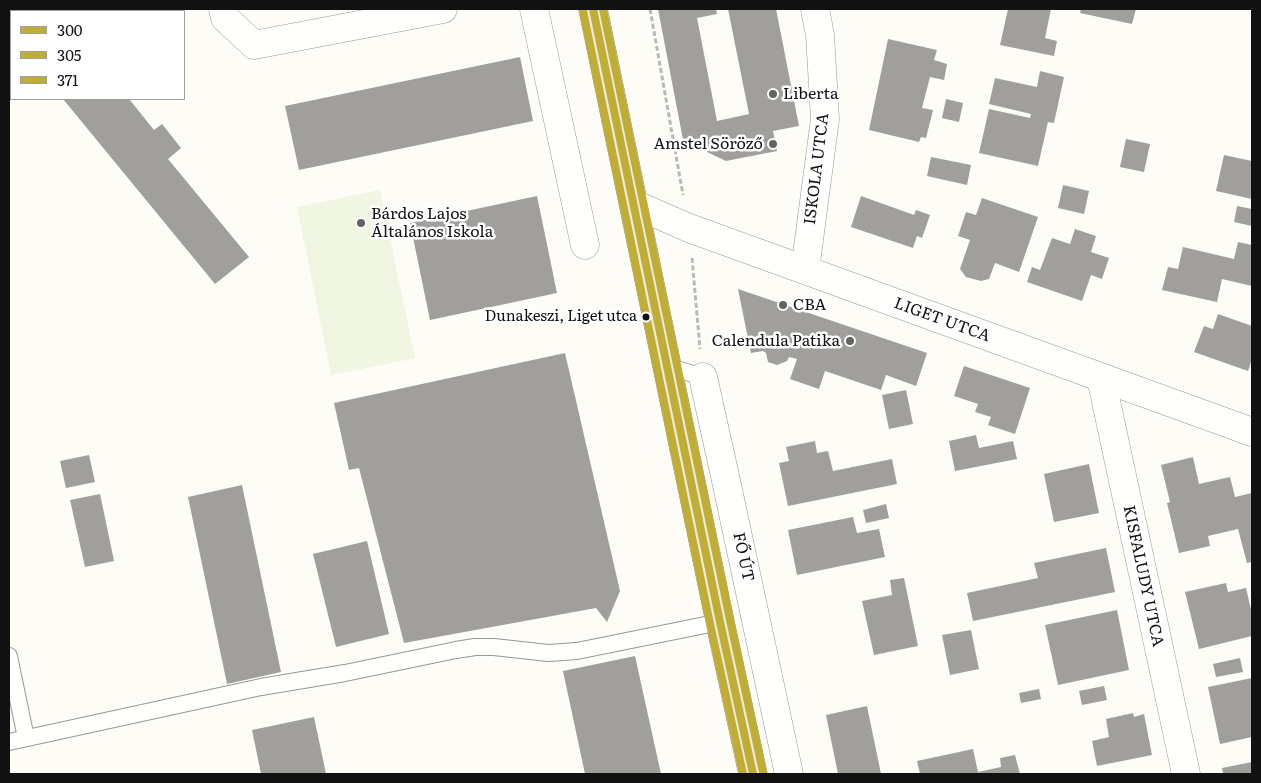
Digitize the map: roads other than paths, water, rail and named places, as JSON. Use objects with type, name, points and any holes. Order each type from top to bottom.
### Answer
[{"type":"main road","points":[[593,9],[720,622],[754,774]]},
{"type":"street","points":[[223,9],[225,18],[254,44],[443,9]]},
{"type":"street","points":[[534,9],[585,244]]},
{"type":"street","name":"ISKOLA UTCA","points":[[805,270],[825,119],[820,35],[815,9]]},
{"type":"street","name":"LIGET UTCA","points":[[634,204],[689,228],[1252,432]]},
{"type":"street","name":"FŐ ÚT","points":[[703,377],[789,774]]},
{"type":"street","name":"KISFALUDY UTCA","points":[[1101,378],[1186,774]]},
{"type":"lane","points":[[667,366],[703,377]]},
{"type":"lane","points":[[9,742],[261,687],[345,673],[456,650],[494,647],[548,652],[576,651],[720,622]]},
{"type":"lane","points":[[9,656],[26,738]]},
{"type":"place","name":"Liberta","points":[[773,94]]},
{"type":"place","name":"Amstel Söröző","points":[[773,144]]},
{"type":"place","name":"Bárdos Lajos Általános Iskola","points":[[361,223]]},
{"type":"place","name":"CBA","points":[[783,305]]},
{"type":"place","name":"Dunakeszi, Liget utca","points":[[646,317]]},
{"type":"place","name":"Calendula Patika","points":[[850,341]]}]
